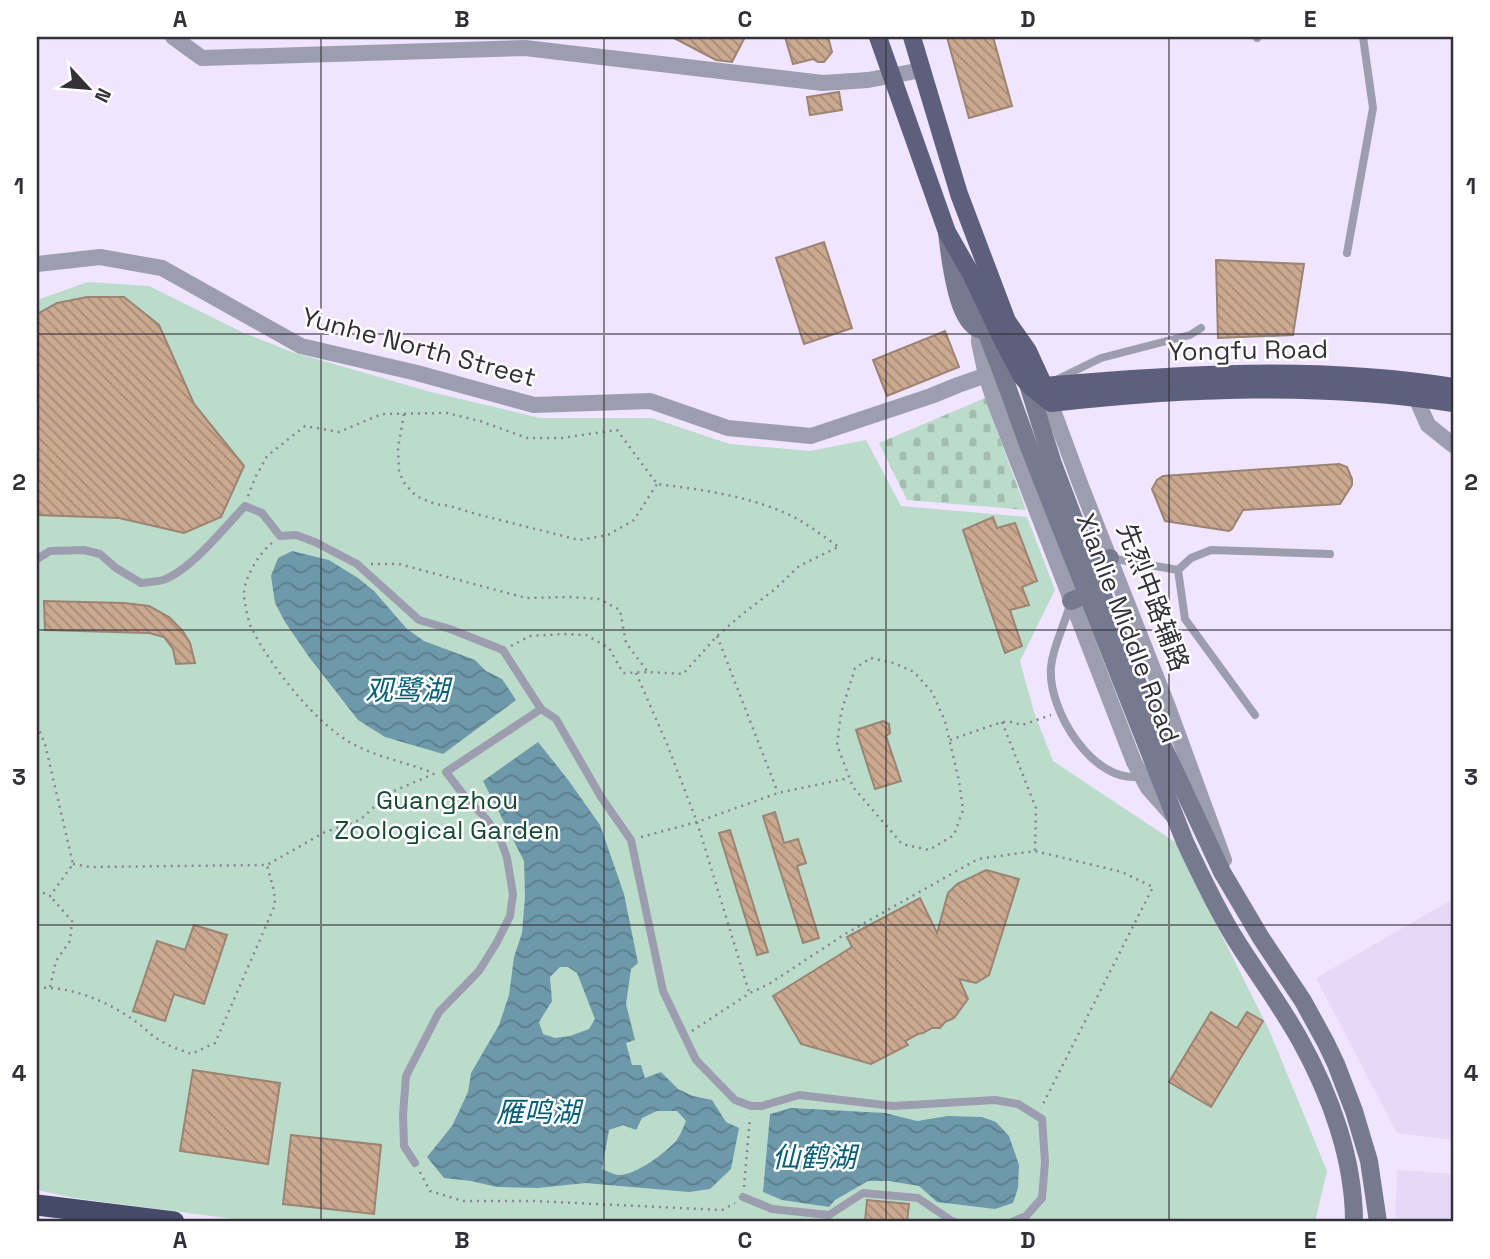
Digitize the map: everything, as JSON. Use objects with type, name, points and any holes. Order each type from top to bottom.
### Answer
[{"type":"highway","points":[[37,1205],[174,1222]]},
{"type":"main road","points":[[878,37],[947,232],[971,274],[990,325],[1014,363],[1039,393],[1029,447]]},
{"type":"main road","name":"Xianlie Middle Road","points":[[912,37],[958,194],[990,325],[994,373],[1029,447],[1079,598],[1149,774],[1177,820],[1203,882],[1220,913],[1299,1038],[1322,1087],[1342,1141],[1352,1188],[1354,1222]]},
{"type":"main road","name":"Yongfu Road","points":[[1039,393],[1125,379],[1260,372],[1328,374],[1453,387]]},
{"type":"main road","name":"Yongfu Road","points":[[1039,393],[1282,390],[1416,398],[1453,403]]},
{"type":"main road","name":"Xianlie Middle Road","points":[[1039,393],[1053,464],[1163,746],[1237,899],[1303,1001],[1341,1077],[1369,1161],[1378,1222]]},
{"type":"main road","points":[[1092,565],[1110,558]]},
{"type":"main road","points":[[1322,1087],[1341,1077]]},
{"type":"street","points":[[173,37],[202,58],[525,48],[823,83],[869,80],[922,71]]},
{"type":"street","name":"Yunhe North Street","points":[[37,264],[100,257],[162,268],[301,346],[417,373],[534,405],[649,401],[728,428],[811,436],[931,397],[994,373]]},
{"type":"street","points":[[994,373],[995,403],[1079,598]]},
{"type":"street","name":"先烈中路辅路","points":[[1039,393],[1110,558],[1237,899]]},
{"type":"street","points":[[1416,398],[1427,425],[1453,445]]},
{"type":"lane","points":[[1347,253],[1373,108],[1363,37]]},
{"type":"lane","points":[[1039,393],[1101,358],[1190,335],[1201,328]]},
{"type":"lane","points":[[37,559],[50,551],[84,550],[100,554],[116,568],[141,583],[163,580],[190,562],[245,506],[262,513],[280,536],[296,535],[357,564],[419,621],[450,629],[503,650],[541,709],[556,719],[601,797],[631,840],[663,991],[696,1060],[735,1100],[751,1106],[762,1106],[799,1095],[893,1106],[995,1100],[1018,1104],[1042,1119],[1045,1162],[1042,1198],[1026,1216],[1012,1222]]},
{"type":"lane","points":[[1178,570],[1191,558],[1211,550],[1330,554]]},
{"type":"lane","points":[[1110,558],[1178,570]]},
{"type":"lane","points":[[1178,570],[1185,619],[1255,715]]},
{"type":"lane","points":[[1079,598],[1051,668],[1054,694],[1060,712],[1076,742],[1095,762],[1123,777],[1149,774]]},
{"type":"lane","points":[[415,1163],[404,1146],[403,1115],[407,1076],[439,1012],[479,971],[497,942],[510,916],[513,894],[507,858],[499,835],[446,772],[541,709]]},
{"type":"lane","points":[[743,1197],[772,1209],[829,1215],[863,1193],[918,1198],[955,1222]]},
{"type":"path","points":[[245,506],[255,478],[267,456],[305,426],[339,432],[382,414],[447,413],[480,421],[527,439],[562,438],[617,430],[657,484],[722,493],[761,504],[794,518],[839,547],[799,566],[717,636],[683,674],[623,673],[609,648],[586,635],[530,636],[503,650]]},
{"type":"path","points":[[404,414],[398,448],[399,472],[416,496],[435,504],[579,540],[608,535],[634,520],[657,484]]},
{"type":"path","points":[[280,536],[264,549],[253,566],[244,591],[251,627],[276,668],[328,727],[352,744],[383,758],[412,764],[433,773]]},
{"type":"path","points":[[357,564],[398,564],[526,598],[599,599],[620,610],[626,643],[648,672]]},
{"type":"path","points":[[717,636],[778,793]]},
{"type":"path","points":[[871,658],[894,663],[914,672],[932,692],[950,740],[963,810],[954,835],[929,850],[902,844],[853,787],[837,745],[841,713],[855,668],[871,658]]},
{"type":"path","points":[[636,673],[697,822],[750,993]]},
{"type":"path","points":[[950,740],[1002,722],[1022,725],[1060,712]]},
{"type":"path","points":[[1002,722],[1036,808],[1035,851]]},
{"type":"path","points":[[37,725],[45,744],[73,864],[50,896]]},
{"type":"path","points":[[73,864],[90,867],[267,865],[325,832],[360,820],[389,793],[433,773],[446,772]]},
{"type":"path","points":[[631,840],[697,822],[778,793],[850,778]]},
{"type":"path","points":[[683,1036],[845,934],[978,859],[1035,851],[1122,872],[1153,887],[1037,1116]]},
{"type":"path","points":[[37,988],[50,987],[96,999],[134,1020],[162,1042],[191,1054],[215,1043],[275,905],[267,865]]},
{"type":"path","points":[[37,890],[50,896],[72,921],[69,941],[56,961],[50,987]]},
{"type":"path","points":[[415,1163],[430,1191],[463,1200],[722,1210],[743,1197],[751,1106]]},
{"type":"shaded area","points":[[1453,899],[1453,1140],[1397,1133],[1316,978]]},
{"type":"shaded area","points":[[1397,1170],[1453,1174],[1453,1222],[1395,1222]]},
{"type":"green space","name":"Guangzhou Zoological Garden","points":[[88,282],[149,286],[244,333],[292,352],[431,392],[540,418],[652,418],[730,444],[810,451],[866,440],[901,506],[1027,517],[1055,590],[1020,661],[1034,712],[1053,761],[1175,842],[1270,1032],[1327,1171],[1315,1222],[256,1222],[74,1198],[37,1190],[37,300]]},
{"type":"green space","points":[[985,398],[1026,510],[907,500],[879,443]]},
{"type":"water","name":"观鹭湖","points":[[292,551],[329,560],[358,578],[374,591],[407,629],[424,641],[475,660],[486,671],[502,679],[516,700],[443,754],[385,737],[358,720],[309,657],[275,603],[271,576],[278,558]]},
{"type":"water","name":"雁鸣湖","points":[[538,742],[600,825],[624,894],[638,963],[631,969],[626,1004],[635,1040],[626,1043],[632,1065],[641,1065],[645,1078],[661,1072],[678,1089],[712,1100],[726,1122],[739,1128],[731,1169],[710,1189],[689,1192],[585,1183],[538,1188],[497,1187],[444,1178],[427,1157],[452,1126],[468,1092],[471,1073],[499,1025],[509,995],[514,957],[522,933],[524,861],[483,781]],"holes":[[[560,967],[568,967],[577,973],[595,1019],[589,1029],[555,1038],[543,1034],[539,1022],[552,1001],[550,977]],[[657,1111],[677,1111],[686,1121],[676,1141],[633,1172],[618,1175],[602,1169],[609,1130],[623,1125],[636,1130],[642,1118]]]},
{"type":"water","name":"仙鹤湖","points":[[791,1108],[885,1113],[917,1121],[948,1116],[982,1117],[996,1122],[1009,1136],[1019,1165],[1018,1188],[1013,1203],[995,1209],[937,1202],[919,1186],[889,1181],[868,1181],[835,1200],[829,1207],[782,1200],[763,1192],[770,1114]]},
{"type":"building","points":[[672,37],[745,37],[732,62],[716,60]]},
{"type":"building","points":[[785,37],[828,37],[832,52],[824,62],[813,59],[793,64]]},
{"type":"building","points":[[947,37],[993,37],[1012,106],[969,118]]},
{"type":"building","points":[[839,92],[842,110],[810,115],[807,97]]},
{"type":"building","points":[[824,242],[852,328],[804,344],[776,258]]},
{"type":"building","points":[[1216,260],[1304,264],[1293,335],[1218,338]]},
{"type":"building","points":[[87,297],[124,297],[159,325],[194,404],[244,466],[221,517],[184,533],[119,518],[37,515],[37,314],[57,303]]},
{"type":"building","points":[[945,331],[959,367],[887,396],[873,360]]},
{"type":"building","points":[[1339,464],[1347,467],[1352,479],[1352,485],[1340,504],[1243,510],[1229,531],[1165,521],[1152,489],[1163,476]]},
{"type":"building","points":[[993,517],[997,528],[1015,523],[1037,581],[1022,587],[1029,605],[1010,610],[1022,646],[1005,653],[963,530]]},
{"type":"building","points":[[44,601],[149,606],[169,617],[182,630],[190,643],[195,663],[176,664],[173,649],[164,637],[149,633],[45,630]]},
{"type":"building","points":[[883,721],[889,724],[890,733],[886,736],[901,781],[875,789],[856,730]]},
{"type":"building","points":[[775,812],[784,843],[798,839],[806,863],[797,866],[819,938],[803,943],[763,816]]},
{"type":"building","points":[[730,830],[768,952],[757,955],[719,833]]},
{"type":"building","points":[[986,870],[1019,879],[989,975],[976,983],[959,979],[968,999],[954,1018],[940,1028],[932,1028],[905,1041],[908,1045],[871,1064],[801,1044],[773,996],[852,947],[847,937],[920,898],[937,933],[948,893],[957,884]]},
{"type":"building","points":[[194,925],[227,935],[204,1004],[174,994],[165,1021],[133,1011],[157,941],[185,950]]},
{"type":"building","points":[[1211,1012],[1237,1028],[1247,1012],[1263,1021],[1211,1107],[1169,1082]]},
{"type":"building","points":[[193,1070],[280,1083],[268,1164],[180,1151]]},
{"type":"building","points":[[291,1135],[381,1145],[374,1214],[283,1204]]},
{"type":"building","points":[[867,1200],[909,1204],[907,1222],[865,1222]]}]
